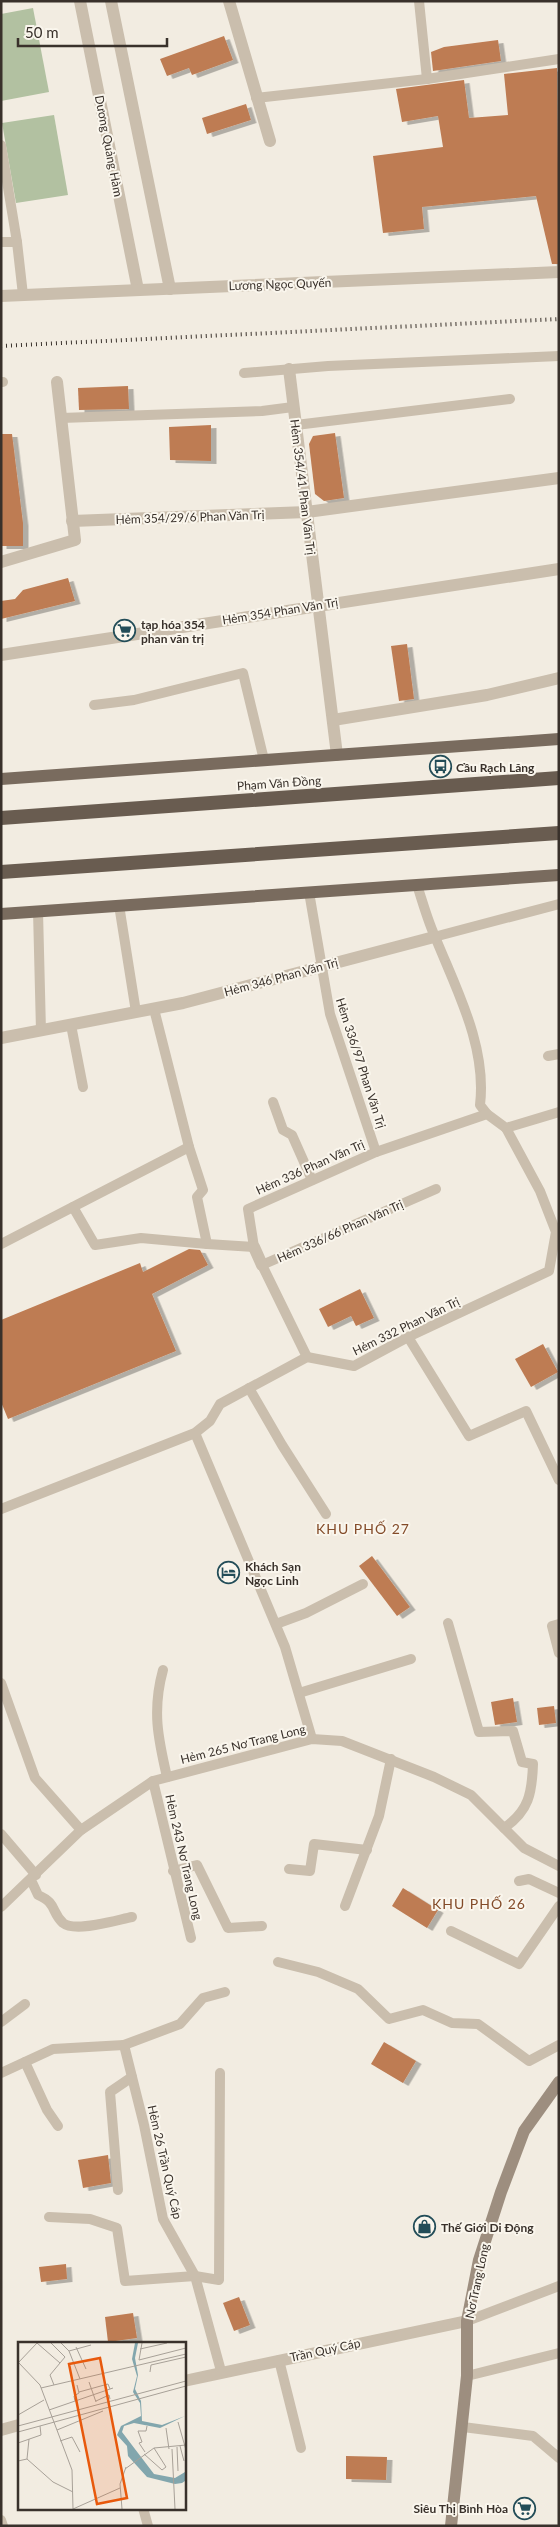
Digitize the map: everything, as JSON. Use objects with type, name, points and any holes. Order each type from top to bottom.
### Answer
[{"type":"highway","name":"Phạm Văn Đồng","points":[[1,818],[559,778]]},
{"type":"highway","points":[[1,872],[559,833]]},
{"type":"main road","name":"Phạm Văn Đồng","points":[[1,779],[559,739]]},
{"type":"main road","points":[[1,914],[559,875]]},
{"type":"main road","name":"Nơ Trang Long","points":[[451,2526],[467,2376],[467,2321],[479,2260],[501,2192],[524,2132],[559,2082]]},
{"type":"street","name":"Dương Quảng Hàm","points":[[80,1],[138,290]]},
{"type":"street","points":[[111,1],[170,289]]},
{"type":"street","points":[[229,1],[270,141]]},
{"type":"street","name":"Lương Ngọc Quyến","points":[[1,296],[559,272]]},
{"type":"street","name":"Hẻm 354/41 Phan Văn Trị","points":[[288,369],[337,755]]},
{"type":"street","points":[[1,562],[75,540],[57,382]]},
{"type":"street","name":"Hẻm 354/29/6 Phan Văn Trị","points":[[72,521],[307,512],[559,478]]},
{"type":"street","name":"Hẻm 354 Phan Văn Trị","points":[[1,655],[559,569]]},
{"type":"street","points":[[333,720],[488,695],[559,678]]},
{"type":"street","name":"Hẻm 346 Phan Văn Trị","points":[[1,1038],[154,1009],[434,937]]},
{"type":"street","name":"Hẻm 336/66 Phan Văn Trị","points":[[254,1247],[262,1265]]},
{"type":"street","name":"Trần Quý Cáp","points":[[185,2381],[221,2371],[467,2321]]},
{"type":"street","points":[[1,2430],[18,2425]]},
{"type":"lane","points":[[419,1],[427,79]]},
{"type":"lane","points":[[256,98],[427,79],[559,59]]},
{"type":"lane","points":[[1,145],[17,242],[22,295]]},
{"type":"lane","points":[[1,242],[17,242]]},
{"type":"lane","points":[[244,373],[338,365],[559,356]]},
{"type":"lane","points":[[296,425],[510,399]]},
{"type":"lane","points":[[61,418],[262,411],[293,407]]},
{"type":"lane","points":[[94,705],[134,700],[243,673],[264,760]]},
{"type":"lane","points":[[417,884],[434,937],[468,1014],[482,1084],[480,1104],[487,1114],[506,1128],[559,1112]]},
{"type":"lane","name":"Hẻm 336/97 Phan Văn Trị","points":[[309,892],[320,967],[330,1014],[376,1152]]},
{"type":"lane","name":"Hẻm 346 Phan Văn Trị","points":[[434,937],[559,904]]},
{"type":"lane","points":[[119,905],[136,1012]]},
{"type":"lane","points":[[38,911],[41,1031]]},
{"type":"lane","points":[[154,1009],[203,1190],[197,1197],[207,1244]]},
{"type":"lane","points":[[71,1025],[83,1087]]},
{"type":"lane","points":[[548,1056],[559,1054]]},
{"type":"lane","points":[[273,1102],[284,1130],[292,1136],[312,1180]]},
{"type":"lane","name":"Hẻm 336 Phan Văn Trị","points":[[254,1247],[248,1209],[376,1152],[487,1114]]},
{"type":"lane","name":"Hẻm 332 Phan Văn Trị","points":[[307,1357],[354,1366],[408,1337],[549,1272],[556,1232],[540,1192],[506,1128]]},
{"type":"lane","points":[[1,1244],[190,1147]]},
{"type":"lane","name":"Hẻm 336/66 Phan Văn Trị","points":[[262,1265],[436,1189]]},
{"type":"lane","points":[[73,1207],[95,1245],[141,1238],[254,1247]]},
{"type":"lane","points":[[1,1509],[195,1433],[210,1421],[220,1404],[307,1357],[262,1265]]},
{"type":"lane","points":[[408,1337],[469,1436],[526,1411],[559,1480]]},
{"type":"lane","points":[[249,1388],[282,1445],[326,1514]]},
{"type":"lane","points":[[195,1433],[276,1624],[312,1739]]},
{"type":"lane","points":[[276,1624],[306,1613],[364,1584]]},
{"type":"lane","points":[[448,1623],[479,1732],[513,1731],[522,1762],[533,1764],[532,1789],[527,1802],[518,1818],[504,1828]]},
{"type":"lane","points":[[559,1624],[552,1626],[559,1653]]},
{"type":"lane","points":[[299,1693],[411,1659]]},
{"type":"lane","name":"Hẻm 265 Nơ Trang Long","points":[[162,1670],[155,1717],[167,1777]]},
{"type":"lane","points":[[1,1682],[35,1778],[81,1830]]},
{"type":"lane","name":"Hẻm 265 Nơ Trang Long","points":[[1,1907],[81,1830],[153,1781],[312,1739],[342,1741],[434,1776],[471,1795],[524,1848],[559,1866]]},
{"type":"lane","points":[[345,1906],[380,1816],[391,1760]]},
{"type":"lane","name":"Hẻm 243 Nơ Trang Long","points":[[153,1781],[191,1938]]},
{"type":"lane","points":[[1,1834],[33,1877],[38,1894],[49,1899],[63,1922],[73,1928],[132,1917]]},
{"type":"lane","points":[[290,1869],[310,1871],[314,1844],[366,1850]]},
{"type":"lane","points":[[173,1870],[197,1865],[228,1928],[262,1926]]},
{"type":"lane","points":[[519,1881],[529,1879],[559,1892]]},
{"type":"lane","points":[[451,1931],[519,1964],[559,1906]]},
{"type":"lane","points":[[278,1962],[318,1972],[358,1989],[389,2019],[423,2010],[452,2023],[478,2024],[529,2061],[559,2045]]},
{"type":"lane","points":[[1,2072],[53,2049],[124,2045],[180,2024],[203,1998],[225,1992]]},
{"type":"lane","points":[[1,2022],[25,2004]]},
{"type":"lane","name":"Hẻm 26 Trần Quý Cáp","points":[[124,2045],[163,2219],[195,2276],[221,2371]]},
{"type":"lane","points":[[24,2062],[47,2110],[58,2126]]},
{"type":"lane","points":[[49,2217],[90,2219],[117,2228],[125,2281],[195,2276],[219,2280],[220,2073]]},
{"type":"lane","points":[[118,2190],[110,2092],[132,2077]]},
{"type":"lane","points":[[467,2321],[559,2286]]},
{"type":"lane","points":[[467,2376],[559,2353]]},
{"type":"lane","points":[[279,2360],[301,2448]]},
{"type":"lane","points":[[463,2427],[533,2436],[559,2458]]},
{"type":"lane","points":[[144,2510],[148,2526]]},
{"type":"lane","points":[[1,2520],[3,2526]]},
{"type":"green space","points":[[33,8],[49,92],[1,101],[1,14]]},
{"type":"green space","points":[[54,115],[68,195],[16,203],[2,123]]},
{"type":"building","points":[[224,36],[233,60],[192,75],[189,68],[167,76],[160,59]]},
{"type":"building","points":[[498,40],[501,61],[433,71],[431,52],[444,47]]},
{"type":"building","points":[[557,68],[559,264],[552,264],[536,196],[422,207],[424,229],[383,233],[373,156],[443,147],[438,116],[402,122],[396,89],[464,80],[469,118],[508,115],[504,74]]},
{"type":"building","points":[[246,104],[251,120],[207,134],[202,118]]},
{"type":"building","points":[[128,386],[129,409],[79,410],[78,388]]},
{"type":"building","points":[[211,425],[211,461],[170,460],[169,427]]},
{"type":"building","points":[[335,433],[344,498],[324,501],[315,494],[309,444],[313,436]]},
{"type":"building","points":[[1,434],[12,434],[23,523],[23,546],[1,546]]},
{"type":"building","points":[[68,578],[75,601],[1,619],[1,601],[15,599],[23,590]]},
{"type":"building","points":[[407,644],[414,699],[399,701],[391,646]]},
{"type":"building","points":[[189,1249],[200,1250],[208,1265],[152,1294],[176,1351],[8,1419],[1,1402],[1,1320],[140,1263],[143,1272]]},
{"type":"building","points":[[360,1289],[374,1318],[356,1326],[351,1316],[328,1327],[319,1309]]},
{"type":"building","points":[[543,1344],[558,1372],[531,1387],[515,1359]]},
{"type":"building","points":[[372,1556],[410,1607],[397,1616],[359,1566]]},
{"type":"building","points":[[513,1698],[517,1722],[495,1725],[491,1702]]},
{"type":"building","points":[[554,1706],[556,1723],[539,1725],[537,1708]]},
{"type":"building","points":[[403,1888],[438,1910],[427,1928],[392,1906]]},
{"type":"building","points":[[384,2042],[416,2061],[403,2083],[371,2064]]},
{"type":"building","points":[[108,2155],[111,2183],[83,2188],[78,2160]]},
{"type":"building","points":[[66,2264],[67,2279],[41,2282],[39,2267]]},
{"type":"building","points":[[239,2297],[250,2325],[234,2331],[223,2303]]},
{"type":"building","points":[[133,2313],[137,2338],[108,2342],[105,2317]]},
{"type":"building","points":[[346,2456],[387,2457],[386,2480],[346,2479]]},
{"type":"railway","points":[[1,346],[559,319]]},
{"type":"place","name":"tạp hóa 354 phan văn trị","points":[[125,631]]},
{"type":"place","name":"Cầu Rạch Lăng","points":[[440,767]]},
{"type":"place","name":"Khách Sạn Ngọc Linh","points":[[229,1573]]},
{"type":"place","name":"Thế Giới Di Động","points":[[425,2227]]},
{"type":"place","name":"Siêu Thị Bình Hòa","points":[[524,2508]]},
{"type":"district","name":"KHU PHỐ 27","points":[[363,1528]]},
{"type":"district","name":"KHU PHỐ 26","points":[[479,1903]]}]
